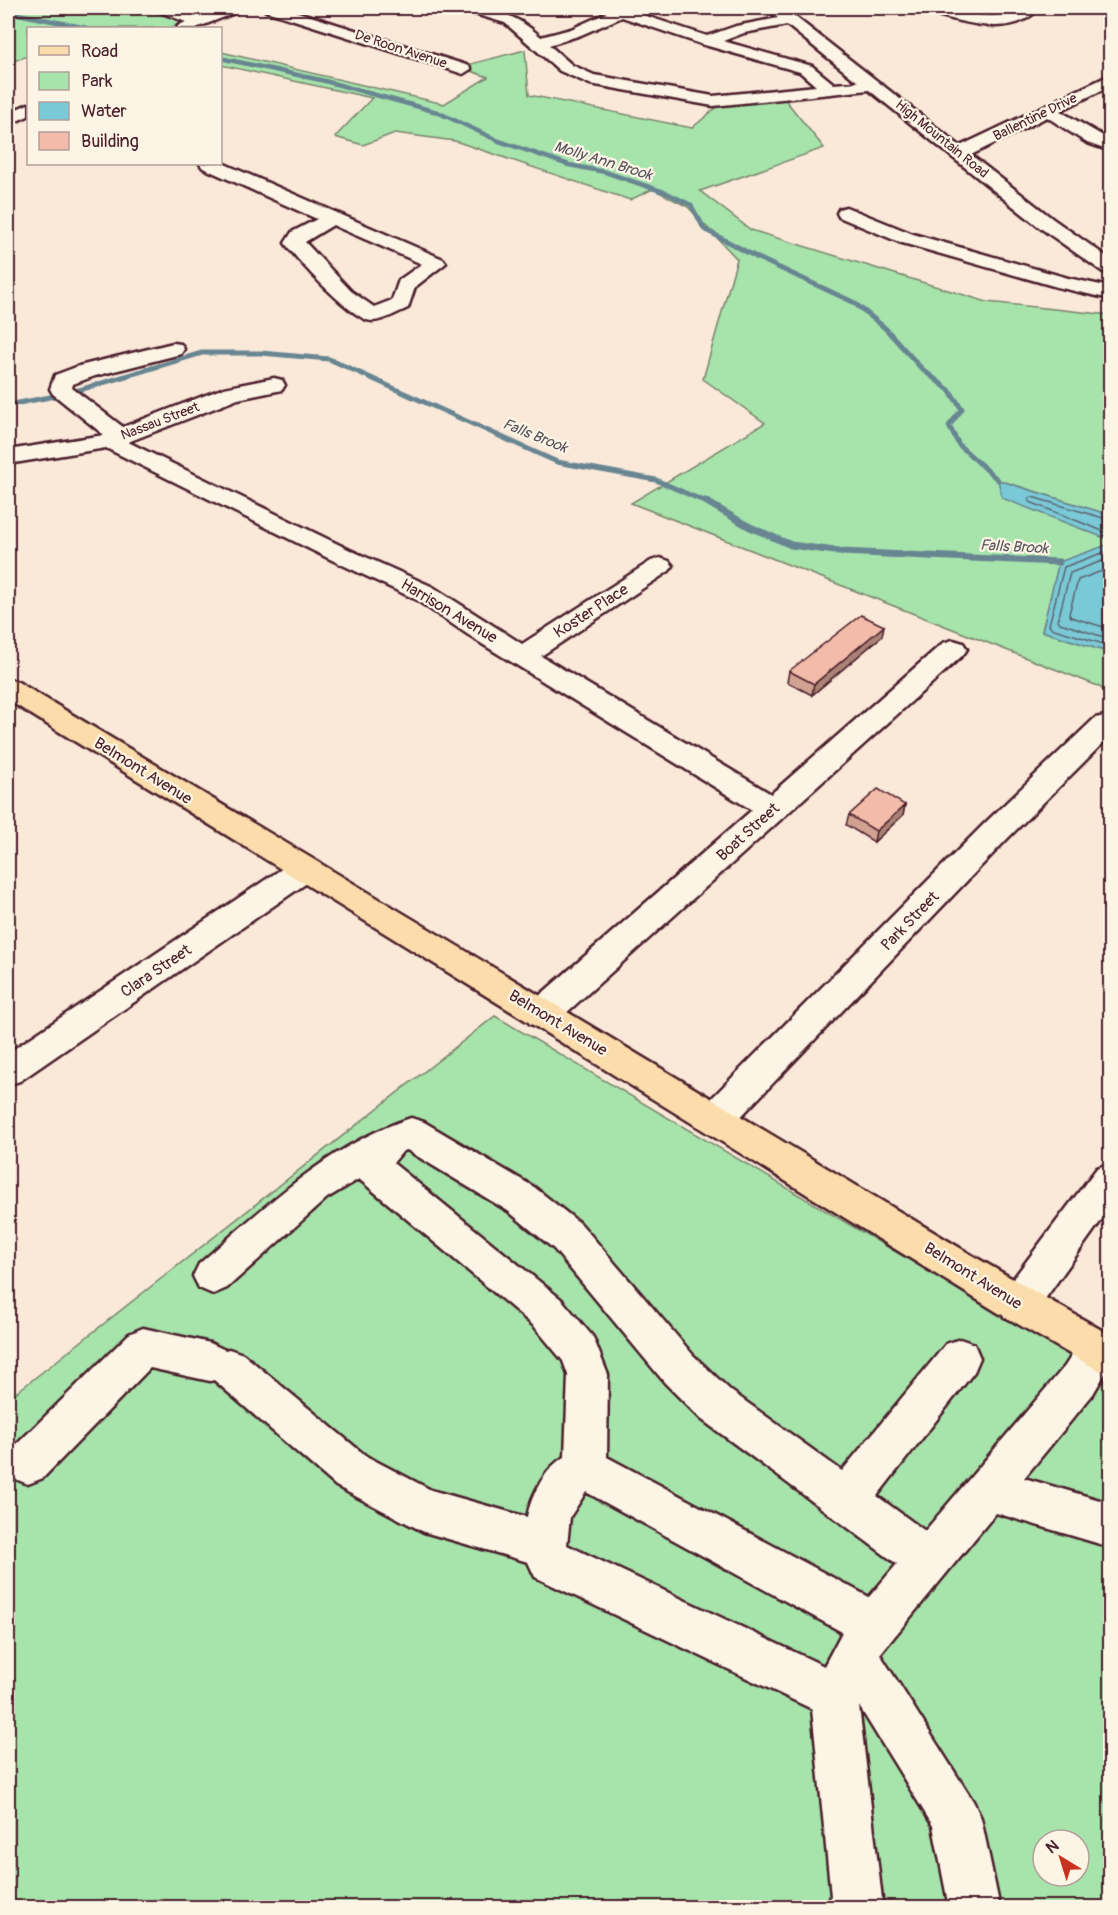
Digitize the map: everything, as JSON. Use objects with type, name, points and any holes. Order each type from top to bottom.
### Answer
[{"type":"main road","name":"Belmont Avenue","points":[[8,688],[1018,1304],[1104,1352]]},
{"type":"street","points":[[162,8],[201,22]]},
{"type":"street","points":[[187,27],[228,8]]},
{"type":"street","name":"De Roon Avenue","points":[[271,8],[464,69]]},
{"type":"street","points":[[470,8],[499,16],[523,28],[566,68],[594,80],[707,100],[874,85]]},
{"type":"street","points":[[928,8],[1000,21],[1015,18],[1031,8]]},
{"type":"street","points":[[538,43],[576,32],[614,10],[806,69],[830,89]]},
{"type":"street","points":[[707,40],[786,12]]},
{"type":"street","name":"High Mountain Road","points":[[786,12],[959,154],[1064,236],[1110,268]]},
{"type":"street","points":[[658,91],[675,78]]},
{"type":"street","points":[[580,96],[594,80]]},
{"type":"street","name":"Ballentine Drive","points":[[959,154],[1110,80]]},
{"type":"street","points":[[718,84],[783,94]]},
{"type":"street","points":[[688,116],[707,100]]},
{"type":"street","points":[[8,120],[27,110]]},
{"type":"street","points":[[1047,111],[1062,117],[1096,140],[1110,146]]},
{"type":"street","points":[[211,165],[436,263],[406,284],[401,304],[372,315],[344,295],[295,243],[299,236],[332,218]]},
{"type":"street","points":[[846,213],[906,238],[1064,283],[1110,293]]},
{"type":"street","name":"Harrison Avenue","points":[[173,349],[78,374],[63,380],[65,392],[106,423],[115,439],[341,555],[400,581],[773,809]]},
{"type":"street","name":"Nassau Street","points":[[8,457],[115,439],[232,393],[274,385]]},
{"type":"street","name":"Koster Place","points":[[522,656],[660,566]]},
{"type":"street","name":"Boat Street","points":[[543,1014],[953,650]]},
{"type":"street","name":"Park Street","points":[[716,1118],[996,831],[1105,725]]},
{"type":"street","name":"Clara Street","points":[[8,1071],[303,870]]},
{"type":"street","points":[[213,1276],[314,1187],[390,1140],[411,1133],[521,1199],[568,1237],[679,1369],[716,1405],[928,1560]]},
{"type":"street","points":[[390,1140],[369,1165],[548,1313],[579,1350],[588,1375],[586,1469]]},
{"type":"street","points":[[1018,1304],[1110,1179]]},
{"type":"street","points":[[28,1463],[143,1347],[220,1365],[351,1471],[424,1510],[543,1544]]},
{"type":"street","points":[[852,1908],[857,1899],[854,1658],[928,1560],[1104,1352]]},
{"type":"street","points":[[846,1501],[960,1358]]},
{"type":"street","points":[[586,1469],[570,1477],[550,1510],[543,1544],[551,1561],[854,1658]]},
{"type":"street","points":[[586,1469],[653,1503],[854,1658],[956,1818],[975,1908]]},
{"type":"street","points":[[987,1489],[1110,1525]]},
{"type":"green space","points":[[8,8],[220,8],[172,27],[27,27],[27,56],[8,63]]},
{"type":"green space","points":[[525,50],[529,95],[692,128],[723,102],[783,97],[824,148],[700,191],[751,230],[987,302],[1110,315],[1110,515],[999,480],[1003,498],[1110,540],[1110,544],[1059,562],[1042,631],[1110,653],[1110,695],[1098,686],[631,503],[765,423],[703,379],[737,259],[688,207],[653,189],[630,200],[455,141],[395,133],[363,145],[335,137],[372,98],[222,65],[222,52],[444,104],[488,77],[459,67]]},
{"type":"green space","points":[[495,1016],[1110,1378],[1110,1907],[8,1908],[8,1399]]},
{"type":"water","points":[[998,480],[1110,515],[1110,540],[1002,498]]},
{"type":"water","points":[[1110,544],[1110,653],[1042,631],[1059,562]]},
{"type":"building","points":[[861,615],[884,626],[814,684],[789,671]]},
{"type":"building","points":[[878,789],[905,805],[876,831],[849,815]]},
{"type":"waterway","name":"Molly Ann Brook","points":[[8,12],[82,27]]},
{"type":"waterway","name":"Molly Ann Brook","points":[[222,58],[325,81],[437,112],[499,141],[569,165],[605,172],[667,193],[691,205],[700,221]]},
{"type":"waterway","name":"Molly Ann Brook","points":[[700,221],[704,229],[758,258],[853,302],[885,328],[922,369],[949,390],[962,409],[949,426],[959,445],[998,480]]},
{"type":"waterway","name":"Falls Brook","points":[[8,405],[66,394],[202,353],[261,353],[329,359],[557,462],[656,480],[708,503]]},
{"type":"waterway","name":"Falls Brook","points":[[705,501],[750,527],[791,545],[842,552],[1059,562]]}]
